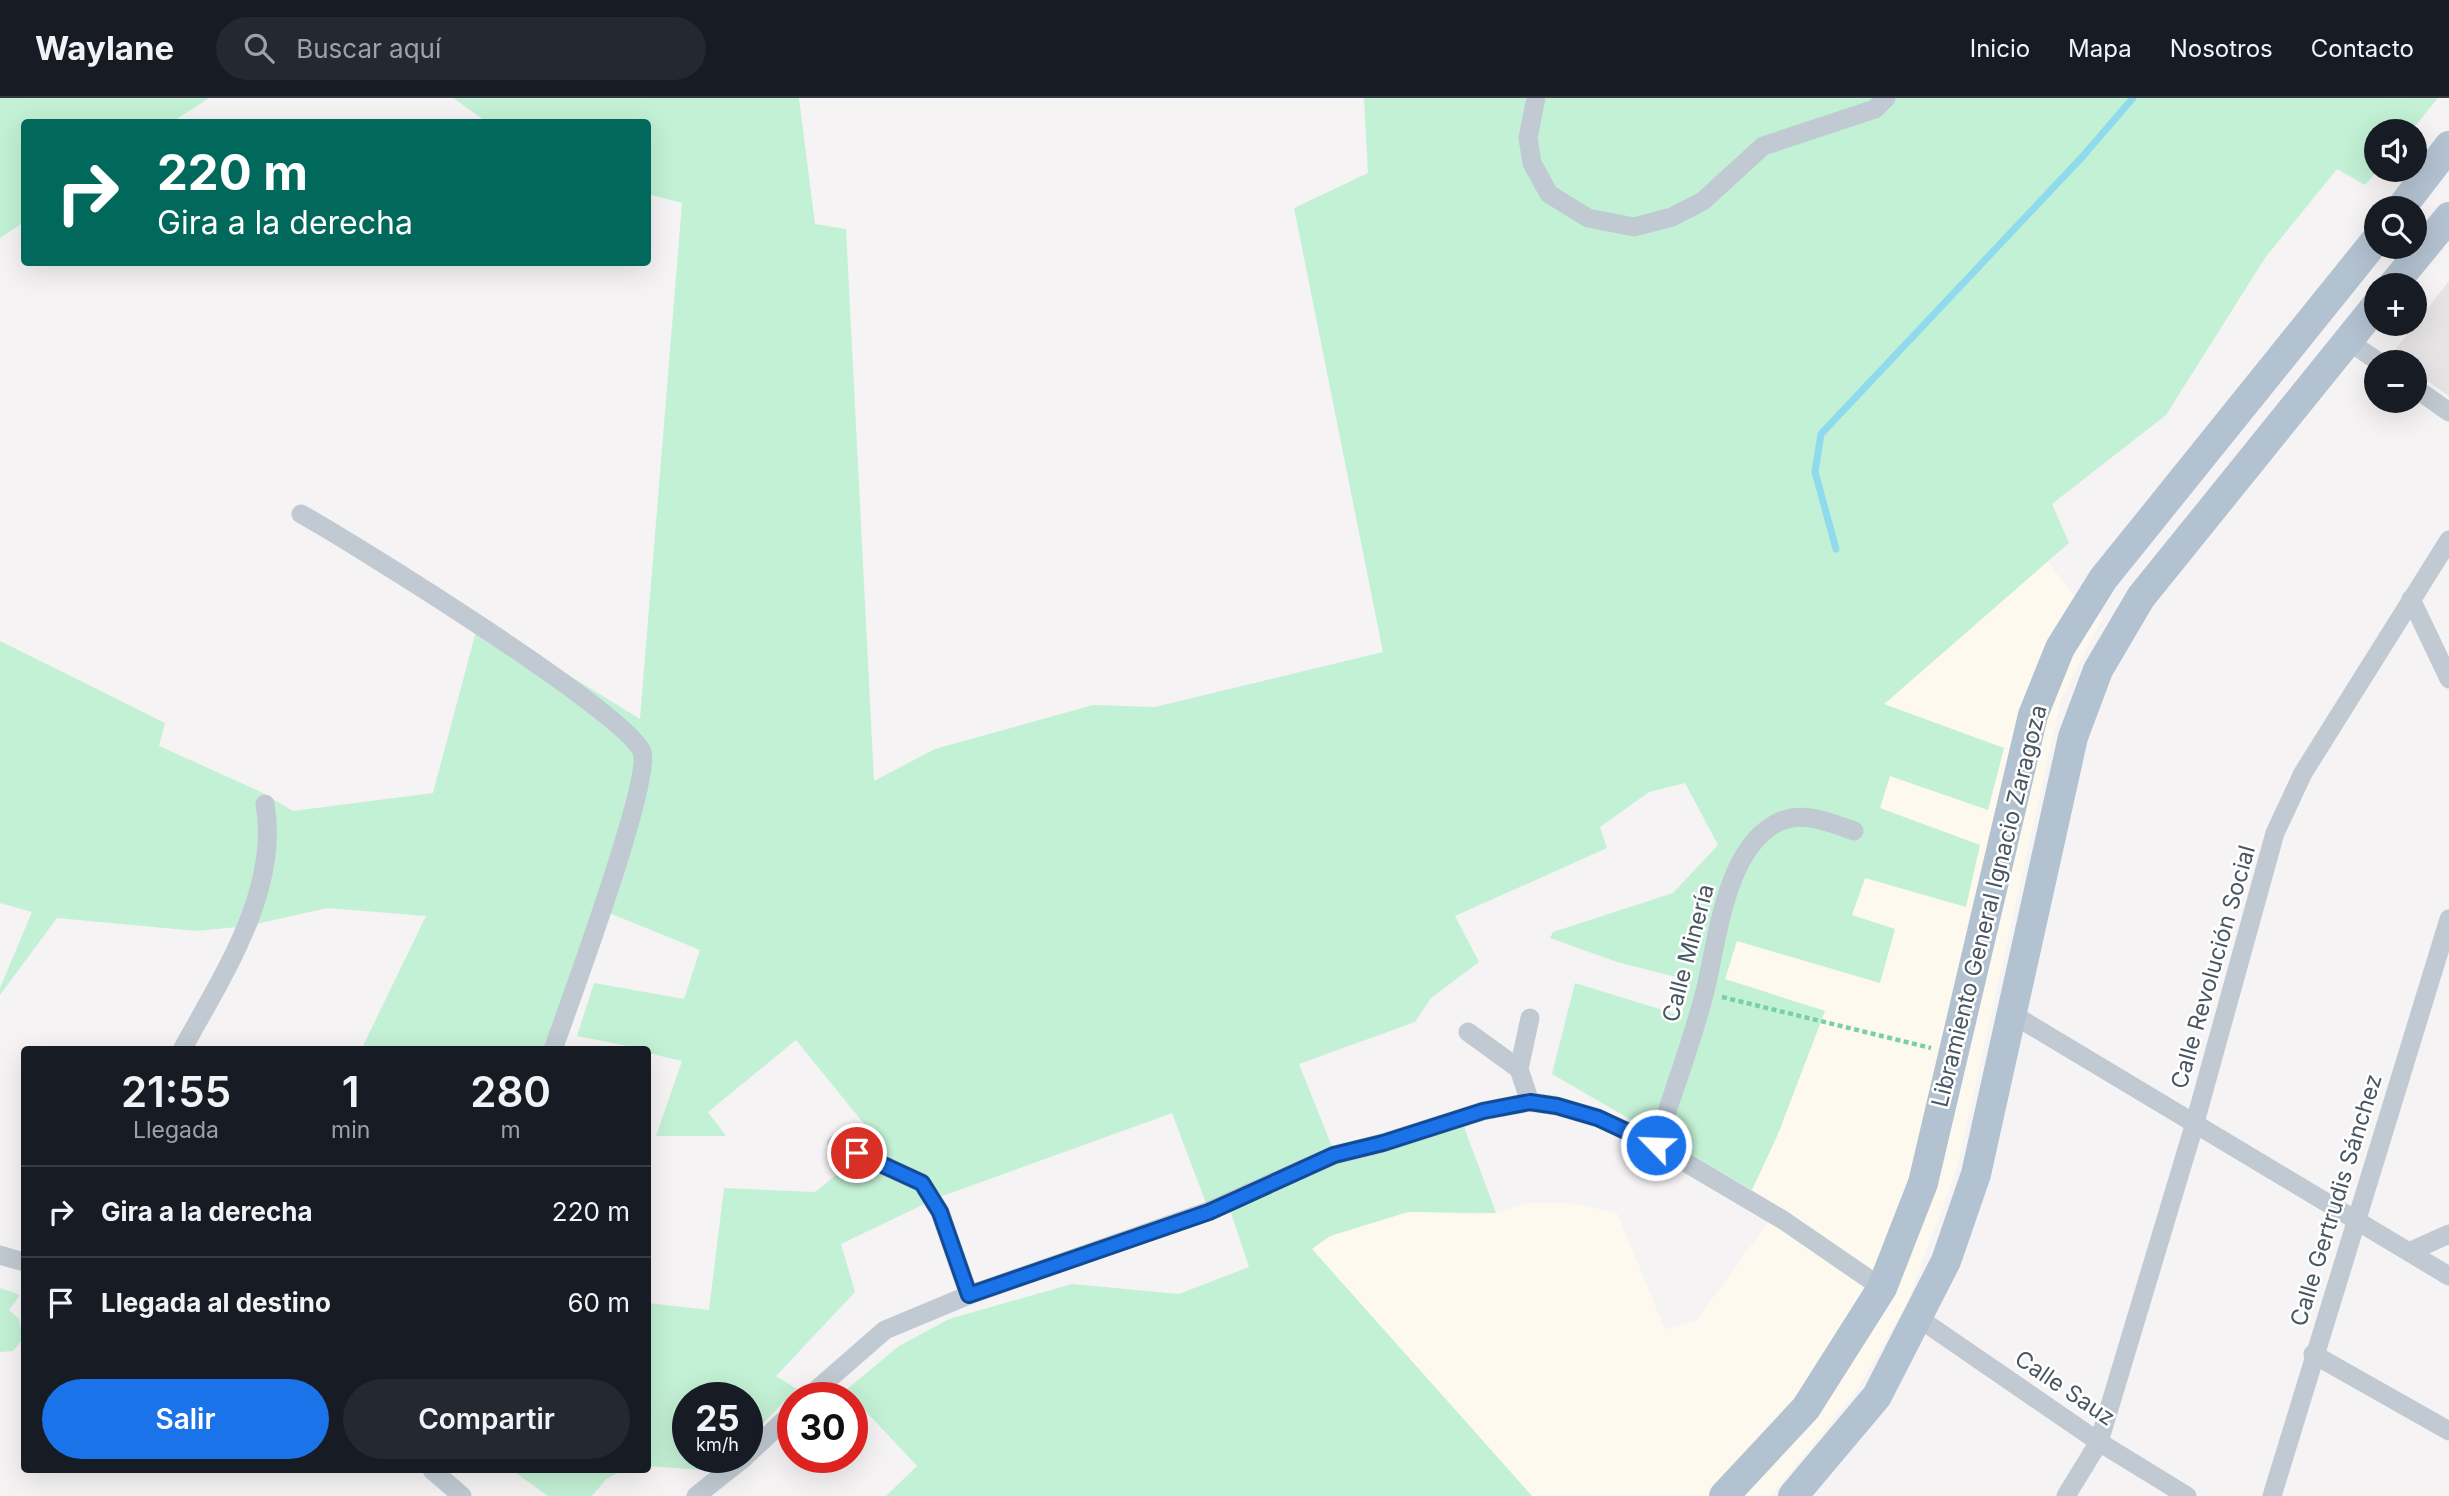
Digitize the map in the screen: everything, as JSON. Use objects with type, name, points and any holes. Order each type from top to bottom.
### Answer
[{"type":"main road","points":[[2410,196],[2449,146]]},
{"type":"main road","points":[[2403,273],[2449,217]]},
{"type":"main road","name":"Libramiento General Ignacio Zaragoza","points":[[1724,1496],[1806,1408],[1882,1288],[1923,1183],[1951,1053],[2033,715],[2060,648],[2103,579],[2364,255]]},
{"type":"main road","name":"Libramiento General Ignacio Zaragoza","points":[[1793,1496],[1877,1396],[1946,1261],[1976,1174],[2073,737],[2098,670],[2141,597],[2364,321]]},
{"type":"street","points":[[1536,98],[1528,138],[1532,163],[1549,194],[1588,218],[1634,227],[1672,217],[1703,201],[1763,146],[1875,109],[1886,98]]},
{"type":"street","points":[[2348,341],[2364,352]]},
{"type":"street","points":[[2427,396],[2449,412]]},
{"type":"street","points":[[301,514],[443,600],[600,711],[629,734],[642,751],[644,771],[629,825],[554,1046]]},
{"type":"street","name":"Calle Revolución Social","points":[[2066,1496],[2099,1442],[2194,1126],[2276,833],[2303,773],[2449,540]]},
{"type":"street","points":[[2412,599],[2449,679]]},
{"type":"street","points":[[184,1046],[234,956],[255,901],[270,831],[265,804]]},
{"type":"street","name":"Calle Minería","points":[[1656,1145],[1704,992],[1723,906],[1740,864],[1759,837],[1782,821],[1809,817],[1854,831]]},
{"type":"street","name":"Calle Gertrudis Sánchez","points":[[2272,1496],[2313,1354],[2449,919]]},
{"type":"street","points":[[2012,1014],[2194,1126],[2449,1276]]},
{"type":"street","points":[[1530,1102],[1519,1069],[1531,1018]]},
{"type":"street","points":[[1468,1032],[1519,1069]]},
{"type":"street","points":[[825,1382],[885,1330],[969,1295],[1209,1212],[1334,1155],[1383,1143],[1483,1111],[1530,1102],[1557,1106],[1598,1118],[1656,1145],[1783,1220],[1882,1288]]},
{"type":"street","points":[[837,1144],[922,1183],[940,1212],[969,1295]]},
{"type":"street","points":[[2409,1252],[2449,1234]]},
{"type":"street","points":[[0,1255],[21,1261]]},
{"type":"street","name":"Calle Sauz","points":[[1917,1317],[2099,1442],[2188,1496]]},
{"type":"street","points":[[2313,1354],[2449,1431]]},
{"type":"street","points":[[763,1440],[777,1427]]},
{"type":"street","points":[[435,1473],[462,1496]]},
{"type":"street","points":[[696,1496],[724,1473]]},
{"type":"path","points":[[1704,992],[1951,1053]]},
{"type":"shaded area","points":[[2449,281],[2449,396],[2427,380],[2427,350],[2395,350],[2406,336],[2427,336],[2427,309]]},
{"type":"shaded area","points":[[2048,561],[2070,592],[2103,616],[2061,700],[1957,1168],[1908,1301],[1857,1391],[1771,1496],[1532,1496],[1312,1249],[1330,1236],[1408,1211],[1478,1215],[1496,1213],[1529,1203],[1571,1203],[1617,1213],[1665,1329],[1696,1321],[1769,1221],[1798,1219],[1752,1190],[1778,1134],[1825,1011],[1725,979],[1737,940],[1852,916],[1865,878],[1965,906],[1980,845],[1880,809],[1890,776],[1988,810],[2004,748],[1884,705]]},
{"type":"green space","points":[[0,98],[209,98],[177,119],[21,119],[21,224],[0,238]]},
{"type":"green space","points":[[453,98],[799,98],[815,224],[846,229],[874,781],[935,749],[1093,705],[1155,707],[1383,652],[1294,208],[1368,173],[1364,98],[2438,98],[2421,119],[2364,119],[2364,182],[2368,182],[2365,185],[2337,169],[2265,258],[2166,415],[2052,504],[2069,543],[1884,704],[2004,748],[1988,810],[1890,776],[1880,808],[1980,845],[1966,907],[1865,878],[1852,915],[1895,929],[1880,983],[1737,941],[1725,979],[1825,1011],[1778,1134],[1752,1190],[1552,1074],[1575,983],[1682,1016],[1688,980],[1617,962],[1550,938],[1553,932],[1673,893],[1718,845],[1685,783],[1649,792],[1600,827],[1607,848],[1455,916],[1479,962],[1431,998],[1415,1022],[1299,1064],[1335,1154],[1461,1119],[1496,1213],[1408,1212],[1330,1236],[1312,1249],[1532,1496],[886,1496],[917,1466],[868,1414],[868,1382],[856,1382],[899,1346],[949,1319],[1072,1284],[1179,1294],[1249,1267],[1228,1204],[1209,1211],[1172,1113],[937,1198],[841,1244],[855,1292],[776,1376],[786,1382],[777,1382],[777,1409],[763,1423],[763,1382],[672,1382],[672,1468],[651,1466],[651,1303],[709,1310],[724,1188],[815,1192],[878,1141],[796,1040],[708,1112],[726,1136],[656,1136],[682,1061],[651,1054],[651,1046],[628,1046],[577,1036],[594,983],[684,999],[700,950],[597,908],[553,1046],[363,1046],[426,916],[327,908],[247,926],[197,931],[57,918],[0,995],[0,988],[32,912],[0,903],[0,641],[165,723],[159,746],[261,792],[293,811],[433,793],[479,620],[640,719],[682,203],[651,195],[651,119],[483,119]]},
{"type":"green space","points":[[0,1288],[20,1295],[9,1310],[19,1319],[21,1341],[13,1351],[0,1352]]},
{"type":"green space","points":[[516,1473],[618,1473],[606,1479],[592,1496],[548,1496]]},
{"type":"waterway","points":[[1836,549],[1815,472],[1821,434],[2083,156],[2133,98]]},
{"type":"route","points":[[857,1153],[922,1183],[940,1212],[969,1295],[1209,1212],[1334,1155],[1383,1143],[1483,1111],[1530,1102],[1557,1106],[1598,1118],[1656,1145]]}]
